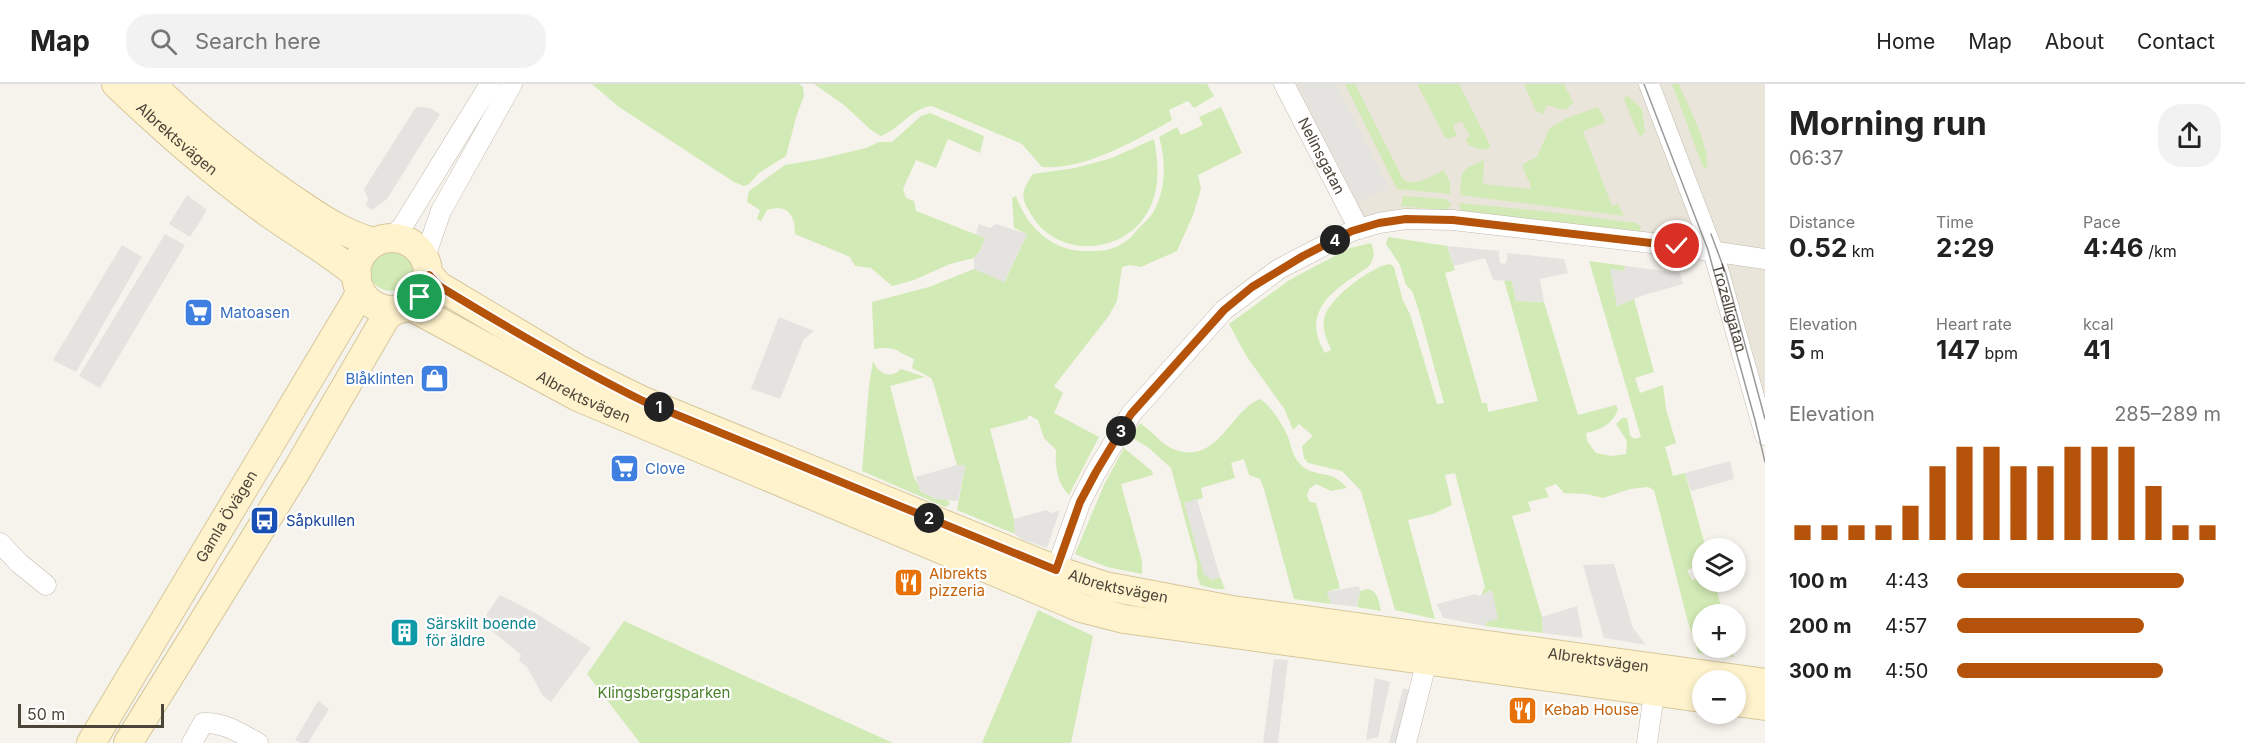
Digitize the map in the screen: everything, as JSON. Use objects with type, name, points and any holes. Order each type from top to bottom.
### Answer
[{"type":"main road","name":"Albrektsvägen","points":[[116,84],[226,182],[282,223],[340,261],[358,282]]},
{"type":"main road","name":"Albrektsvägen","points":[[151,84],[213,140],[267,182],[313,213],[355,237],[382,240]]},
{"type":"main road","points":[[128,743],[297,470],[386,317],[403,308],[422,295],[427,266],[419,249],[406,240],[382,240],[362,253],[356,268],[358,282],[365,298],[379,308],[403,308]]},
{"type":"main road","name":"Albrektsvägen","points":[[427,266],[439,286],[578,369],[643,401],[1052,582]]},
{"type":"main road","name":"Gamla Övägen","points":[[91,743],[357,299],[358,282]]},
{"type":"main road","name":"Albrektsvägen","points":[[403,308],[578,397],[1052,582],[1105,586],[1430,648],[1656,679],[1765,683]]},
{"type":"main road","name":"Albrektsvägen","points":[[1656,679],[1692,694]]},
{"type":"main road","points":[[1746,703],[1765,706]]},
{"type":"street","points":[[382,240],[402,227],[490,84]]},
{"type":"street","points":[[427,266],[441,211],[512,84]]},
{"type":"street","name":"Nelinsgatan","points":[[1284,84],[1359,229]]},
{"type":"street","name":"Trozelligatan","points":[[1649,84],[1713,251],[1765,435]]},
{"type":"street","points":[[1052,582],[1080,502],[1131,414],[1224,310],[1252,287],[1279,269],[1359,229],[1406,219],[1453,220],[1765,259]]},
{"type":"street","points":[[0,543],[19,563],[46,585]]},
{"type":"street","points":[[1406,743],[1430,648]]},
{"type":"street","points":[[1647,743],[1656,679]]},
{"type":"street","points":[[192,743],[203,723],[216,723],[236,730],[258,743]]},
{"type":"shaded area","points":[[1284,84],[1765,84],[1765,435],[1713,251],[1532,228],[1359,229]]},
{"type":"shaded area","points":[[1307,84],[1336,84],[1388,187],[1358,202],[1299,87]]},
{"type":"shaded area","points":[[416,107],[430,108],[440,114],[387,199],[372,210],[366,205],[368,199],[364,189]]},
{"type":"shaded area","points":[[187,195],[207,210],[190,237],[169,224]]},
{"type":"shaded area","points":[[979,224],[990,228],[996,224],[1027,234],[1004,282],[974,269],[974,258],[985,238],[976,234]]},
{"type":"shaded area","points":[[165,234],[185,245],[100,388],[79,376]]},
{"type":"shaded area","points":[[122,245],[142,257],[76,372],[53,360]]},
{"type":"shaded area","points":[[1447,246],[1499,251],[1500,263],[1505,264],[1507,253],[1564,259],[1568,273],[1540,279],[1544,302],[1516,301],[1512,281],[1493,280],[1485,258],[1454,266]]},
{"type":"shaded area","points":[[1626,266],[1680,273],[1683,284],[1644,295],[1617,306],[1610,269],[1623,271]]},
{"type":"shaded area","points":[[779,317],[814,331],[804,339],[780,399],[751,389]]},
{"type":"shaded area","points":[[1730,461],[1734,479],[1691,491],[1685,473]]},
{"type":"shaded area","points":[[957,465],[965,466],[958,501],[936,499],[920,491],[916,477]]},
{"type":"shaded area","points":[[1197,499],[1220,577],[1212,580],[1204,575],[1184,503]]},
{"type":"shaded area","points":[[1046,510],[1052,513],[1060,510],[1047,548],[1021,539],[1015,534],[1014,519]]},
{"type":"shaded area","points":[[1614,564],[1633,628],[1646,645],[1604,638],[1583,565]]},
{"type":"shaded area","points":[[1359,586],[1357,607],[1331,604],[1327,592]]},
{"type":"shaded area","points":[[1492,590],[1498,619],[1487,622],[1485,626],[1443,618],[1437,604],[1475,594],[1479,596]]},
{"type":"shaded area","points":[[500,595],[537,614],[591,648],[551,702],[543,696],[527,667],[519,661],[521,655],[491,630],[495,622],[486,615]]},
{"type":"shaded area","points":[[1577,606],[1583,638],[1543,633],[1542,617]]},
{"type":"shaded area","points":[[1274,659],[1288,660],[1278,743],[1263,743]]},
{"type":"shaded area","points":[[1375,678],[1390,682],[1378,737],[1366,740]]},
{"type":"shaded area","points":[[1403,688],[1414,691],[1402,743],[1389,743]]},
{"type":"shaded area","points":[[318,701],[329,709],[308,743],[301,743],[295,740]]},
{"type":"green space","points":[[592,84],[799,84],[803,87],[804,96],[786,156],[759,173],[744,186],[734,182],[619,107]]},
{"type":"green space","points":[[814,84],[1207,84],[1214,96],[1194,108],[1188,101],[1169,110],[1172,120],[1109,152],[1075,164],[1042,167],[1022,144],[932,106],[918,111],[881,136],[871,130],[844,105]]},
{"type":"green space","points":[[1345,84],[1355,84],[1403,179],[1418,182],[1444,170],[1450,182],[1450,194],[1397,189]]},
{"type":"green space","points":[[1417,84],[1459,84],[1491,147],[1483,150],[1470,146],[1465,140],[1470,136],[1461,121],[1453,125],[1457,136],[1446,139]]},
{"type":"green space","points":[[1524,84],[1564,84],[1573,102],[1564,109],[1547,105],[1543,114],[1536,111]]},
{"type":"green space","points":[[1672,84],[1679,84],[1697,126],[1705,150],[1707,168],[1703,167]]},
{"type":"green space","points":[[1627,95],[1642,109],[1645,133],[1641,136],[1638,134],[1624,99]]},
{"type":"green space","points":[[1221,107],[1242,153],[1198,175],[1201,189],[1193,215],[1177,251],[1141,267],[1130,265],[1122,267],[1117,301],[1108,317],[1054,386],[1063,393],[1054,413],[1099,437],[1069,495],[1058,474],[1056,450],[1044,438],[1038,420],[1029,415],[1027,419],[990,429],[1014,519],[1015,534],[957,510],[965,466],[957,465],[934,385],[931,378],[912,368],[914,359],[892,349],[874,349],[872,302],[929,287],[974,269],[1005,281],[1027,234],[1014,228],[1012,198],[1016,196],[1021,208],[1036,229],[1056,244],[1080,251],[1103,250],[1120,245],[1148,219],[1159,201],[1164,174],[1159,137],[1177,127],[1181,135],[1203,125],[1199,117]]},
{"type":"green space","points":[[1598,107],[1606,122],[1583,131],[1612,206],[1618,204],[1624,216],[1460,195],[1462,175],[1466,169],[1484,160],[1483,184],[1531,189],[1523,164],[1537,157],[1549,129],[1565,119]]},
{"type":"green space","points":[[930,113],[984,136],[980,153],[948,139],[936,168],[916,160],[903,189],[906,198],[914,201],[916,211],[985,238],[974,258],[950,264],[914,280],[892,286],[871,268],[855,266],[850,257],[795,234],[792,216],[785,210],[767,210],[761,221],[757,219],[760,210],[747,202],[749,191],[785,165],[866,148],[879,142],[892,142],[921,116]]},
{"type":"green space","points":[[1154,139],[1158,171],[1152,203],[1143,220],[1130,232],[1114,241],[1097,246],[1080,246],[1062,242],[1047,233],[1026,206],[1023,196],[1025,187],[1033,174],[1075,168],[1112,158]]},
{"type":"green space","points":[[1403,196],[1446,199],[1451,204],[1449,208],[1443,210],[1401,206]]},
{"type":"green space","points":[[1459,203],[1636,223],[1641,227],[1640,231],[1461,212]]},
{"type":"green space","points":[[1388,237],[1447,246],[1455,270],[1445,273],[1482,403],[1487,403],[1488,412],[1538,401],[1504,280],[1512,281],[1516,301],[1544,302],[1578,415],[1616,405],[1618,410],[1609,423],[1586,433],[1587,441],[1596,453],[1611,456],[1626,454],[1627,441],[1616,424],[1622,418],[1627,418],[1630,435],[1634,439],[1641,437],[1589,261],[1626,266],[1623,271],[1611,269],[1617,306],[1634,299],[1654,372],[1635,378],[1640,393],[1663,385],[1666,409],[1676,443],[1665,447],[1673,476],[1685,473],[1703,538],[1692,538],[1692,568],[1687,570],[1692,580],[1692,592],[1717,592],[1720,604],[1692,604],[1692,634],[1654,490],[1648,487],[1630,489],[1603,498],[1586,494],[1564,493],[1556,484],[1545,488],[1549,497],[1528,502],[1531,511],[1512,516],[1542,617],[1543,633],[1485,626],[1492,590],[1481,595],[1485,587],[1455,473],[1445,475],[1452,505],[1433,514],[1408,520],[1435,619],[1395,610],[1361,491],[1342,471],[1308,463],[1304,458],[1302,446],[1313,436],[1299,424],[1293,430],[1285,410],[1247,357],[1229,324],[1291,279],[1350,248],[1371,243],[1374,255],[1368,267],[1333,292],[1319,312],[1316,324],[1318,338],[1325,353],[1331,350],[1324,331],[1324,319],[1333,302],[1362,277],[1390,264],[1394,267],[1403,301],[1410,314],[1437,404],[1444,403],[1412,291],[1406,285],[1400,265],[1386,244]]},
{"type":"green space","points":[[391,245],[400,246],[407,252],[413,259],[413,277],[407,284],[400,290],[391,291],[382,290],[375,284],[369,277],[368,268],[369,259],[375,252],[382,246]]},
{"type":"green space","points":[[873,361],[885,374],[893,374],[901,369],[925,377],[890,386],[914,478],[920,491],[936,499],[947,499],[950,504],[945,507],[862,471]]},
{"type":"green space","points":[[1260,399],[1269,406],[1280,421],[1299,463],[1308,470],[1335,478],[1347,488],[1331,491],[1316,484],[1309,489],[1307,496],[1310,502],[1316,503],[1340,588],[1327,592],[1331,604],[1294,599],[1264,489],[1260,479],[1249,475],[1244,459],[1231,463],[1235,478],[1201,488],[1203,498],[1184,503],[1212,580],[1220,577],[1225,589],[1200,585],[1197,564],[1171,468],[1149,448],[1131,437],[1140,423],[1173,449],[1188,452],[1201,450],[1222,435],[1249,405]]},
{"type":"green space","points":[[1124,448],[1152,471],[1153,475],[1121,484],[1142,561],[1142,574],[1107,567],[1075,554],[1104,485]]},
{"type":"green space","points":[[1368,589],[1376,594],[1381,611],[1357,607],[1360,591]]},
{"type":"green space","points":[[1038,610],[1093,636],[1071,743],[982,743]]},
{"type":"green space","name":"Klingsbergsparken","points":[[624,621],[893,743],[640,743],[587,674]]},
{"type":"tram line","points":[[1644,84],[1708,250],[1765,462]]},
{"type":"tram line","points":[[1711,234],[1726,274],[1765,419]]},
{"type":"place","name":"Matoasen","points":[[199,313]]},
{"type":"place","name":"Blåklinten","points":[[435,379]]},
{"type":"place","name":"Clove","points":[[624,469]]},
{"type":"place","name":"Såpkullen","points":[[265,521]]},
{"type":"place","name":"Albrekts pizzeria","points":[[908,583]]},
{"type":"place","name":"Särskilt boende för äldre","points":[[405,633]]},
{"type":"place","name":"Kebab House","points":[[1523,710]]},
{"type":"route","points":[[420,297],[429,275],[439,286],[578,369],[643,401],[1056,570],[1080,502],[1131,414],[1224,310],[1252,287],[1303,256],[1352,231],[1379,223],[1406,219],[1453,220],[1677,246]]}]
